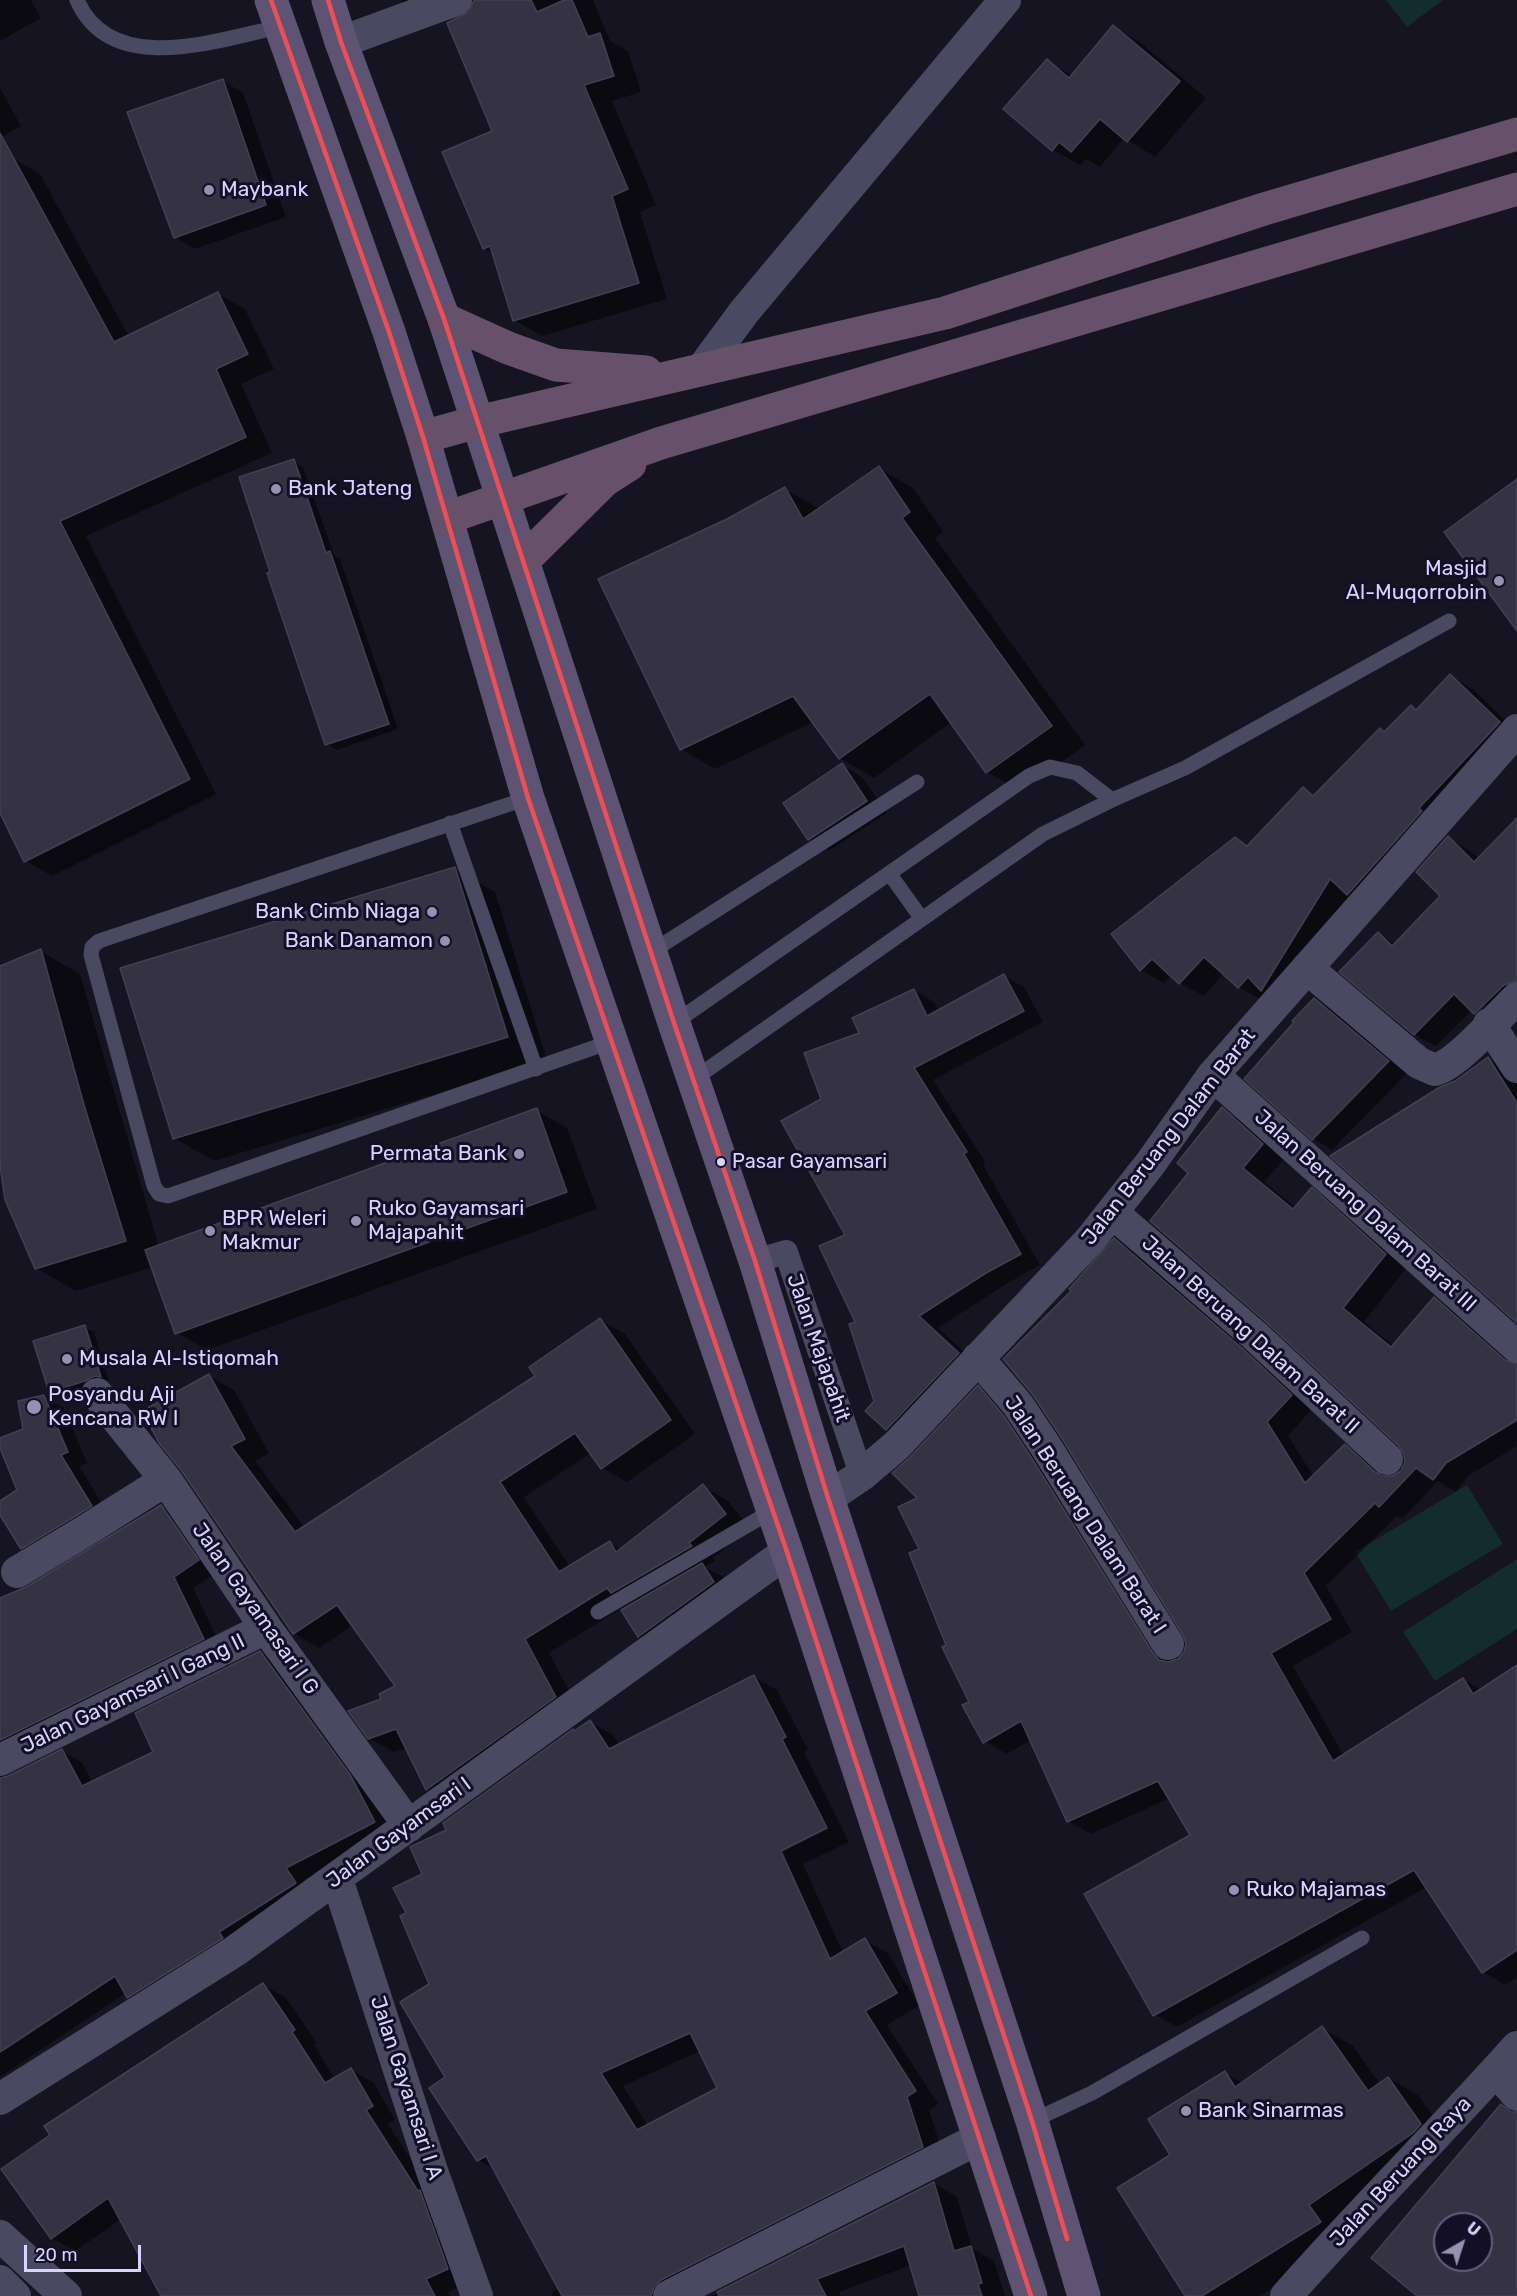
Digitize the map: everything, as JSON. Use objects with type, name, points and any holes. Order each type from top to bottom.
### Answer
[{"type":"highway","points":[[423,437],[477,422],[945,313],[1264,209],[1517,134]]},
{"type":"highway","points":[[447,518],[662,443],[1517,189]]},
{"type":"highway","points":[[444,319],[508,348],[556,364],[690,372]]},
{"type":"highway","points":[[523,561],[605,480],[662,443]]},
{"type":"main road","name":"Jalan Majapahit","points":[[328,0],[341,42],[444,319],[674,1023],[755,1261],[828,1498],[1032,2121],[1084,2296]]},
{"type":"main road","points":[[275,14],[389,332],[423,437],[528,798],[787,1552],[1031,2296]]},
{"type":"street","points":[[341,42],[456,0]]},
{"type":"street","points":[[690,372],[744,312],[1005,0]]},
{"type":"street","name":"Jalan Beruang Dalam Barat","points":[[828,1498],[863,1474],[897,1445],[1090,1240],[1113,1213],[1213,1075],[1517,730]]},
{"type":"street","points":[[1306,968],[1427,1068],[1435,1070],[1444,1068],[1517,998]]},
{"type":"street","points":[[1489,1024],[1517,1067]]},
{"type":"street","name":"Jalan Beruang Dalam Barat III","points":[[1213,1075],[1517,1347]]},
{"type":"street","name":"Jalan Beruang Dalam Barat II","points":[[1113,1213],[1254,1335],[1387,1459]]},
{"type":"street","name":"Jalan Majapahit","points":[[755,1261],[786,1252],[863,1474]]},
{"type":"street","name":"Jalan Beruang Dalam Barat I","points":[[978,1358],[1018,1405],[1168,1644]]},
{"type":"street","name":"Jalan Gayamasari I G","points":[[97,1394],[166,1480],[266,1628],[409,1826]]},
{"type":"street","points":[[17,1572],[166,1480]]},
{"type":"street","name":"Jalan Gayamsari I","points":[[0,2099],[235,1951],[787,1552]]},
{"type":"street","name":"Jalan Gayamsari I Gang II","points":[[0,1760],[266,1628]]},
{"type":"street","name":"Jalan Gayamsari I A","points":[[337,1879],[432,2171],[477,2296]]},
{"type":"street","name":"Jalan Beruang Raya","points":[[1286,2296],[1349,2225],[1436,2136],[1517,2047]]},
{"type":"street","points":[[1496,2071],[1517,2095]]},
{"type":"street","points":[[669,2296],[980,2138]]},
{"type":"street","points":[[0,2236],[66,2296]]},
{"type":"street","points":[[0,2281],[15,2296]]},
{"type":"lane","points":[[77,0],[80,8],[100,32],[134,46],[172,49],[275,14]]},
{"type":"lane","points":[[694,1079],[1043,834],[1185,768],[1449,621]]},
{"type":"lane","points":[[674,1023],[1029,776],[1050,767],[1077,773],[1112,800]]},
{"type":"lane","points":[[651,952],[917,782]]},
{"type":"lane","points":[[528,798],[99,941],[92,947],[91,956],[154,1186],[159,1194],[168,1196],[613,1041]]},
{"type":"lane","points":[[450,823],[536,1069]]},
{"type":"lane","points":[[889,873],[922,918]]},
{"type":"lane","points":[[598,1612],[772,1511]]},
{"type":"lane","points":[[1032,2121],[1092,2093],[1362,1938]]},
{"type":"green space","points":[[1386,0],[1443,0],[1407,27]]},
{"type":"green space","points":[[1467,1485],[1503,1544],[1391,1611],[1355,1552]]},
{"type":"green space","points":[[1517,1559],[1517,1629],[1435,1681],[1403,1632]]},
{"type":"building","points":[[474,0],[531,0],[537,12],[564,0],[572,0],[588,37],[600,33],[614,76],[584,85],[628,189],[612,196],[639,283],[513,321],[490,246],[483,249],[442,152],[492,131],[447,23],[469,12]]},
{"type":"building","points":[[1113,25],[1180,81],[1127,142],[1100,119],[1071,152],[1059,142],[1052,151],[1003,109],[1047,59],[1069,78]]},
{"type":"building","points":[[223,79],[266,205],[174,238],[127,112]]},
{"type":"building","points":[[0,133],[114,342],[218,292],[248,354],[216,369],[246,437],[60,521],[190,779],[24,862],[0,813]]},
{"type":"building","points":[[294,459],[326,553],[330,551],[389,724],[325,745],[267,573],[270,572],[239,477]]},
{"type":"building","points":[[879,466],[910,512],[902,518],[1052,726],[986,773],[930,694],[839,759],[793,696],[680,750],[598,579],[727,519],[785,487],[803,519]]},
{"type":"building","name":"Masjid Al-Muqorrobin","points":[[1517,479],[1517,631],[1444,532]]},
{"type":"building","points":[[1450,674],[1500,722],[1419,808],[1422,811],[1347,895],[1330,879],[1261,991],[1248,977],[1238,988],[1204,957],[1179,984],[1152,959],[1140,971],[1111,934],[1235,837],[1247,846],[1303,787],[1313,796],[1380,728],[1384,732],[1411,705],[1416,710]]},
{"type":"building","points":[[842,763],[867,801],[808,840],[783,803]]},
{"type":"building","points":[[1517,818],[1517,981],[1504,985],[1474,1014],[1454,994],[1414,1035],[1339,972],[1378,932],[1392,946],[1440,896],[1416,872],[1448,836],[1474,862]]},
{"type":"building","points":[[455,867],[508,1037],[173,1139],[120,968]]},
{"type":"building","points":[[41,949],[84,1105],[126,1241],[35,1269],[5,1200],[0,1165],[0,966]]},
{"type":"building","points":[[1004,974],[1024,1011],[914,1068],[967,1152],[964,1154],[1021,1254],[986,1273],[919,1316],[959,1353],[886,1430],[865,1411],[874,1401],[849,1324],[855,1322],[819,1246],[845,1235],[781,1121],[821,1099],[804,1053],[859,1033],[852,1018],[914,989],[927,1016]]},
{"type":"building","points":[[1314,998],[1389,1061],[1312,1140],[1244,1079]]},
{"type":"building","points":[[1488,1057],[1517,1103],[1517,1323],[1330,1156],[1440,1087],[1455,1081]]},
{"type":"building","points":[[1222,1107],[1263,1144],[1243,1168],[1293,1209],[1312,1187],[1386,1254],[1343,1308],[1391,1347],[1434,1297],[1505,1360],[1517,1364],[1517,1420],[1446,1463],[1433,1480],[1416,1468],[1379,1507],[1375,1503],[1304,1573],[1331,1619],[1271,1653],[1333,1761],[1463,1678],[1473,1694],[1517,1665],[1517,1950],[1482,1973],[1414,1870],[1153,2016],[1084,1894],[1190,1835],[1158,1781],[1067,1822],[1021,1721],[983,1743],[962,1705],[969,1702],[942,1647],[946,1645],[909,1553],[919,1549],[898,1507],[917,1498],[892,1473],[978,1385],[1004,1416],[1031,1457],[1153,1653],[1159,1660],[1168,1662],[1178,1659],[1184,1652],[1186,1644],[1183,1635],[1061,1437],[1033,1395],[1003,1359],[1071,1291],[1069,1289],[1114,1238],[1242,1348],[1292,1395],[1267,1422],[1305,1483],[1345,1444],[1382,1476],[1392,1476],[1401,1471],[1405,1462],[1404,1454],[1399,1446],[1266,1322],[1150,1221],[1188,1173],[1177,1163]]},
{"type":"building","name":"Ruko Gayamsari Majapahit","points":[[537,1108],[567,1192],[175,1334],[145,1250]]},
{"type":"building","points":[[600,1318],[671,1420],[601,1469],[575,1433],[500,1482],[559,1572],[610,1541],[616,1552],[703,1484],[726,1514],[689,1543],[692,1546],[611,1593],[607,1588],[525,1639],[556,1697],[426,1790],[396,1729],[368,1739],[348,1711],[381,1699],[379,1694],[395,1686],[337,1605],[293,1634],[181,1470],[159,1443],[142,1411],[209,1374],[245,1439],[231,1446],[295,1532],[535,1376],[529,1367]]},
{"type":"building","name":"Musala Al-Istiqomah","points":[[85,1325],[101,1377],[94,1376],[49,1392],[33,1341]]},
{"type":"building","points":[[44,1395],[68,1452],[61,1455],[92,1506],[21,1549],[0,1515],[0,1501],[17,1490],[0,1448],[0,1438],[23,1429],[18,1401]]},
{"type":"building","points":[[161,1505],[199,1560],[174,1577],[204,1639],[0,1740],[0,1598],[26,1587]]},
{"type":"building","points":[[702,1563],[714,1582],[638,1637],[621,1610]]},
{"type":"building","points":[[260,1651],[351,1776],[375,1822],[286,1868],[296,1883],[219,1932],[223,1938],[127,1998],[115,1976],[0,2052],[0,1778],[62,1749],[82,1786],[153,1752],[135,1713]]},
{"type":"building","points":[[754,1675],[786,1737],[782,1739],[827,1828],[781,1851],[830,1959],[865,1938],[897,1993],[865,2011],[916,2091],[907,2097],[923,2147],[661,2280],[654,2287],[651,2296],[562,2296],[486,2156],[477,2161],[429,2088],[445,2077],[400,2002],[429,1984],[400,1916],[406,1913],[393,1888],[422,1874],[410,1847],[446,1830],[443,1823],[573,1729],[574,1731],[590,1720],[609,1749]],"holes":[[[690,2033],[717,2088],[637,2130],[601,2073]]]},
{"type":"building","points":[[263,1983],[295,2030],[292,2032],[325,2083],[351,2068],[373,2106],[366,2110],[418,2191],[420,2190],[448,2269],[426,2279],[435,2296],[161,2296],[108,2198],[51,2239],[1,2169],[50,2135],[44,2126]]},
{"type":"building","points":[[1322,2026],[1368,2091],[1388,2077],[1421,2124],[1413,2133],[1309,2205],[1321,2222],[1202,2296],[1185,2296],[1117,2188],[1170,2155],[1148,2119],[1225,2071],[1235,2087]]},
{"type":"building","points":[[1501,2104],[1511,2112],[1517,2112],[1517,2296],[1417,2296],[1371,2258]]},
{"type":"building","points":[[934,2182],[954,2251],[971,2246],[982,2283],[978,2284],[982,2296],[919,2296],[904,2246],[817,2279],[826,2296],[719,2296],[717,2292]]},
{"type":"transit line","points":[[271,0],[389,332],[423,437],[528,798],[787,1552],[1031,2296]]},
{"type":"transit line","points":[[328,0],[341,42],[444,319],[674,1023],[755,1261],[828,1498],[1032,2121],[1067,2239]]},
{"type":"place","name":"Maybank","points":[[209,190]]},
{"type":"place","name":"Bank Jateng","points":[[276,489]]},
{"type":"place","name":"Masjid Al-Muqorrobin","points":[[1499,581]]},
{"type":"place","name":"Bank Cimb Niaga","points":[[432,912]]},
{"type":"place","name":"Bank Danamon","points":[[445,941]]},
{"type":"place","name":"Permata Bank","points":[[519,1154]]},
{"type":"place","name":"Pasar Gayamsari","points":[[721,1162]]},
{"type":"place","name":"Ruko Gayamsari Majapahit","points":[[356,1221]]},
{"type":"place","name":"BPR Weleri Makmur","points":[[210,1231]]},
{"type":"place","name":"Musala Al-Istiqomah","points":[[67,1359]]},
{"type":"place","name":"Posyandu Aji Kencana RW I","points":[[34,1407]]},
{"type":"place","name":"Ruko Majamas","points":[[1234,1890]]},
{"type":"place","name":"Bank Sinarmas","points":[[1186,2111]]}]
